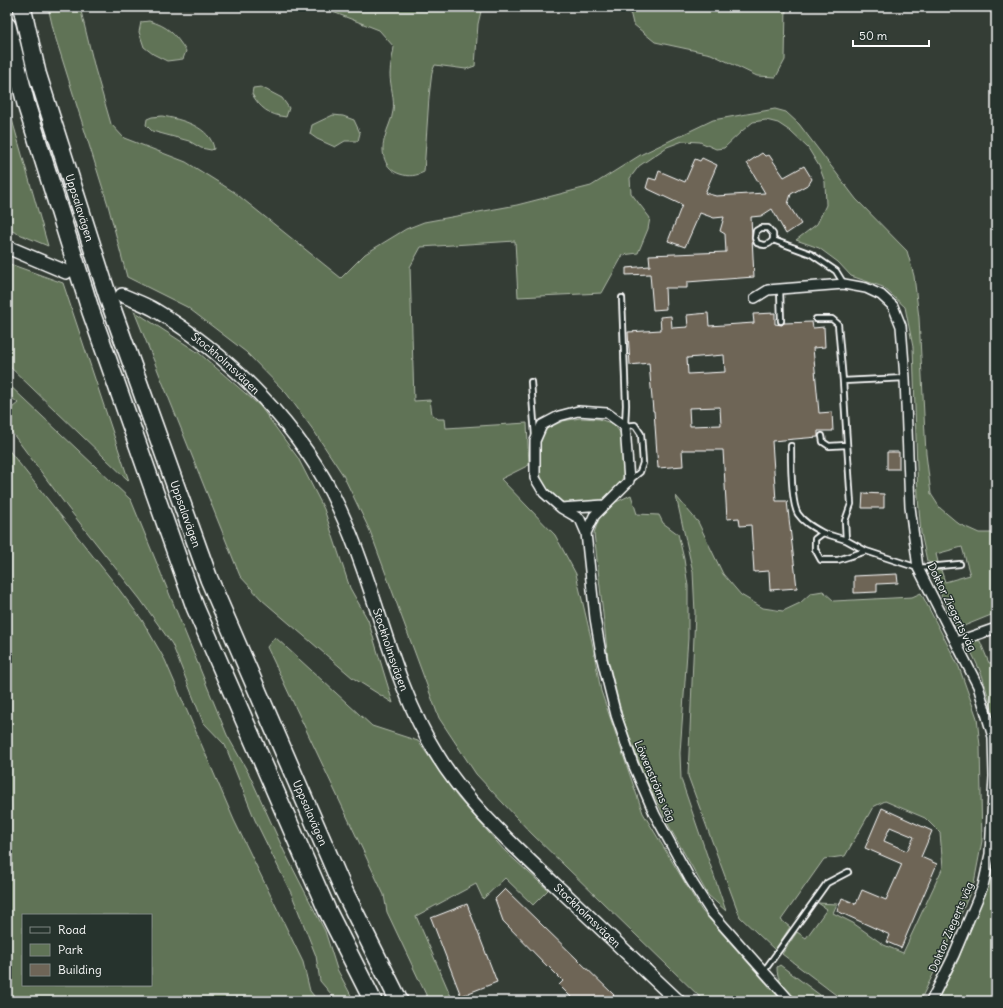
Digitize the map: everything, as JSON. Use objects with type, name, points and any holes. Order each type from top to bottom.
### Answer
[{"type":"highway","name":"Uppsalavägen","points":[[22,7],[38,73],[110,303],[209,579],[344,891],[399,1001]]},
{"type":"highway","points":[[27,7],[38,73]]},
{"type":"highway","name":"Uppsalavägen","points":[[7,26],[26,104],[91,312],[195,607],[327,910],[373,1001]]},
{"type":"highway","points":[[7,45],[26,104]]},
{"type":"street","points":[[7,247],[66,272]]},
{"type":"street","name":"Doktor Ziegerts väg","points":[[755,298],[768,290],[844,284],[866,288],[881,295],[893,306],[901,326],[905,378],[910,508],[918,568],[978,686],[993,737],[995,776],[990,854],[983,886],[954,955],[931,1001]]},
{"type":"street","name":"Stockholmsvägen","points":[[122,295],[154,310],[197,338],[227,363],[260,394],[289,428],[315,465],[338,507],[362,566],[417,720],[437,755],[463,791],[500,832],[678,1001]]},
{"type":"street","name":"Löwenströms väg","points":[[625,426],[607,413],[578,411],[559,416],[542,425],[535,441],[535,478],[544,494],[562,508],[580,519],[586,533],[595,618],[602,659],[616,715],[633,764],[655,816],[690,879],[711,912],[790,1001]]},
{"type":"street","points":[[586,533],[594,516],[629,481],[625,426]]},
{"type":"street","points":[[562,508],[604,505]]},
{"type":"street","points":[[956,642],[996,628]]},
{"type":"lane","points":[[761,228],[768,228],[773,234],[773,240],[769,244],[763,246],[757,243],[755,238],[756,231],[761,228]]},
{"type":"lane","points":[[773,240],[811,254],[836,271],[844,284]]},
{"type":"lane","points":[[780,289],[781,321]]},
{"type":"lane","points":[[622,298],[626,405],[625,426],[635,425],[641,434],[643,463],[640,472],[629,481]]},
{"type":"lane","points":[[816,319],[832,319],[838,324],[851,504],[845,521],[846,540]]},
{"type":"lane","points":[[843,381],[905,378]]},
{"type":"lane","points":[[531,382],[535,441]]},
{"type":"lane","points":[[822,436],[823,442],[829,446],[847,445]]},
{"type":"lane","points":[[790,446],[794,494],[798,514],[807,524],[823,533],[846,540],[866,551],[918,568],[960,564]]},
{"type":"lane","points":[[823,533],[815,539],[815,549],[821,560],[838,560],[866,551]]},
{"type":"lane","points":[[764,971],[826,883],[848,872]]},
{"type":"green space","points":[[48,7],[80,7],[95,69],[111,124],[124,138],[186,162],[234,192],[341,278],[365,254],[406,229],[424,222],[517,205],[591,186],[642,154],[713,120],[775,109],[786,112],[799,124],[856,199],[907,251],[914,276],[919,318],[926,454],[931,494],[940,508],[959,524],[979,533],[996,533],[996,613],[959,628],[954,623],[930,571],[941,570],[945,582],[970,575],[962,547],[936,554],[938,562],[930,563],[927,561],[921,533],[918,498],[913,347],[905,307],[883,287],[851,276],[838,262],[819,248],[796,240],[817,224],[826,205],[825,182],[819,166],[808,148],[790,131],[778,123],[766,120],[753,122],[724,148],[716,149],[700,142],[683,141],[667,147],[639,166],[630,178],[631,193],[650,218],[648,229],[638,253],[623,255],[602,293],[518,297],[515,241],[421,247],[410,267],[414,401],[430,400],[432,414],[438,419],[445,419],[446,428],[527,423],[529,465],[501,479],[555,535],[576,574],[592,642],[601,691],[643,813],[702,911],[782,1001],[704,1001],[531,833],[476,774],[439,718],[370,531],[343,475],[314,431],[287,394],[246,352],[187,307],[127,277],[108,205],[54,33]]},
{"type":"green space","points":[[320,7],[482,7],[478,24],[475,66],[466,69],[435,65],[432,72],[424,172],[409,176],[395,172],[387,164],[383,154],[386,134],[393,111],[390,67],[394,47],[379,30]]},
{"type":"green space","points":[[629,7],[786,7],[785,60],[776,77],[757,76],[711,54],[655,42],[633,24]]},
{"type":"green space","points":[[149,21],[161,25],[174,35],[186,51],[183,59],[167,61],[153,54],[144,47],[139,32],[141,22]]},
{"type":"green space","points":[[261,87],[282,98],[289,108],[286,117],[270,113],[258,103],[252,94],[253,88]]},
{"type":"green space","points":[[7,102],[48,246],[7,229]]},
{"type":"green space","points":[[333,115],[343,116],[354,120],[360,133],[358,141],[345,141],[335,147],[317,139],[310,134],[312,125]]},
{"type":"green space","points":[[162,116],[178,119],[194,125],[212,141],[214,149],[211,150],[201,148],[189,141],[152,131],[146,125],[147,119]]},
{"type":"green space","points":[[7,263],[63,283],[129,481],[7,364]]},
{"type":"green space","points":[[134,311],[199,353],[260,406],[298,458],[324,509],[350,588],[368,620],[393,703],[353,678],[262,600],[240,576]]},
{"type":"green space","points":[[7,383],[131,500],[227,735],[249,774],[284,851],[325,931],[337,969],[354,1001],[337,1001],[320,981],[316,956],[292,895],[255,820],[225,745],[203,722],[172,644],[140,599],[68,508],[7,426],[7,412],[18,403],[12,398],[7,400]]},
{"type":"green space","points":[[580,418],[599,419],[614,424],[621,434],[624,475],[617,489],[605,500],[590,503],[562,503],[548,492],[541,479],[539,442],[548,428],[563,421]]},
{"type":"green space","points":[[7,448],[142,620],[165,660],[234,820],[303,962],[310,991],[318,1001],[7,1001]]},
{"type":"green space","points":[[631,495],[637,514],[659,515],[663,523],[678,534],[684,559],[688,586],[688,638],[680,753],[681,779],[726,911],[708,895],[671,830],[645,778],[623,719],[608,659],[594,533],[600,516],[616,502]]},
{"type":"green space","points":[[676,496],[698,522],[723,574],[741,595],[763,608],[783,611],[800,603],[811,593],[823,591],[834,601],[912,597],[921,593],[959,667],[977,718],[980,746],[982,841],[974,883],[951,938],[920,1001],[844,1001],[782,954],[797,932],[806,938],[827,909],[818,903],[837,904],[833,913],[853,923],[884,945],[903,953],[943,867],[940,833],[925,818],[885,801],[873,807],[845,856],[824,859],[781,920],[790,927],[775,950],[740,917],[688,776],[695,613],[693,572]]},
{"type":"green space","points":[[275,637],[372,726],[418,741],[458,798],[505,851],[548,890],[533,905],[505,878],[483,899],[476,884],[416,916],[453,1001],[429,1001],[387,912],[384,895],[267,647]]},
{"type":"green space","points":[[973,640],[980,641],[989,663],[996,662],[996,723],[982,675],[968,645]]},
{"type":"green space","points":[[996,812],[996,1001],[937,1001],[958,960],[988,885],[995,854]]},
{"type":"green space","points":[[780,965],[828,1001],[796,1001],[786,990],[778,977],[777,967]]},
{"type":"building","points":[[762,153],[765,156],[769,155],[784,177],[804,166],[812,179],[809,184],[791,194],[788,204],[801,224],[786,234],[772,209],[761,216],[751,217],[754,277],[687,282],[687,288],[665,288],[666,309],[653,310],[650,274],[626,275],[626,268],[650,266],[649,255],[726,252],[725,234],[720,231],[724,217],[714,218],[700,213],[685,247],[668,241],[682,205],[646,188],[649,178],[656,180],[659,171],[685,182],[695,159],[700,161],[702,158],[717,165],[705,193],[716,196],[765,193],[747,163]]},
{"type":"building","points":[[708,313],[709,326],[754,323],[753,314],[775,313],[775,324],[782,325],[784,323],[812,322],[813,328],[824,327],[825,347],[813,348],[819,413],[832,412],[833,431],[818,431],[818,437],[772,441],[776,501],[787,501],[797,588],[770,590],[769,571],[754,572],[751,525],[740,526],[739,518],[727,519],[723,450],[682,450],[683,466],[658,468],[649,363],[630,365],[628,332],[661,330],[660,317],[671,316],[672,328],[688,327],[687,315]],"holes":[[[724,355],[725,372],[688,374],[687,358]],[[720,407],[721,425],[690,426],[689,408]]]},
{"type":"building","points":[[887,452],[899,452],[899,469],[887,469]]},
{"type":"building","points":[[863,493],[884,494],[884,508],[862,508]]},
{"type":"building","points":[[897,574],[898,583],[877,584],[877,592],[854,593],[854,576]]},
{"type":"building","points":[[882,808],[932,831],[921,857],[937,864],[901,948],[887,942],[890,935],[837,911],[842,898],[856,904],[862,890],[886,900],[902,864],[865,848]],"holes":[[[890,827],[914,837],[907,851],[884,841]]]},
{"type":"building","points":[[505,889],[614,995],[608,1001],[575,1001],[559,985],[563,981],[503,921],[495,899]]},
{"type":"building","points":[[467,904],[497,982],[461,996],[431,918]]},
{"type":"tunnel","points":[[75,275],[122,295]]}]
